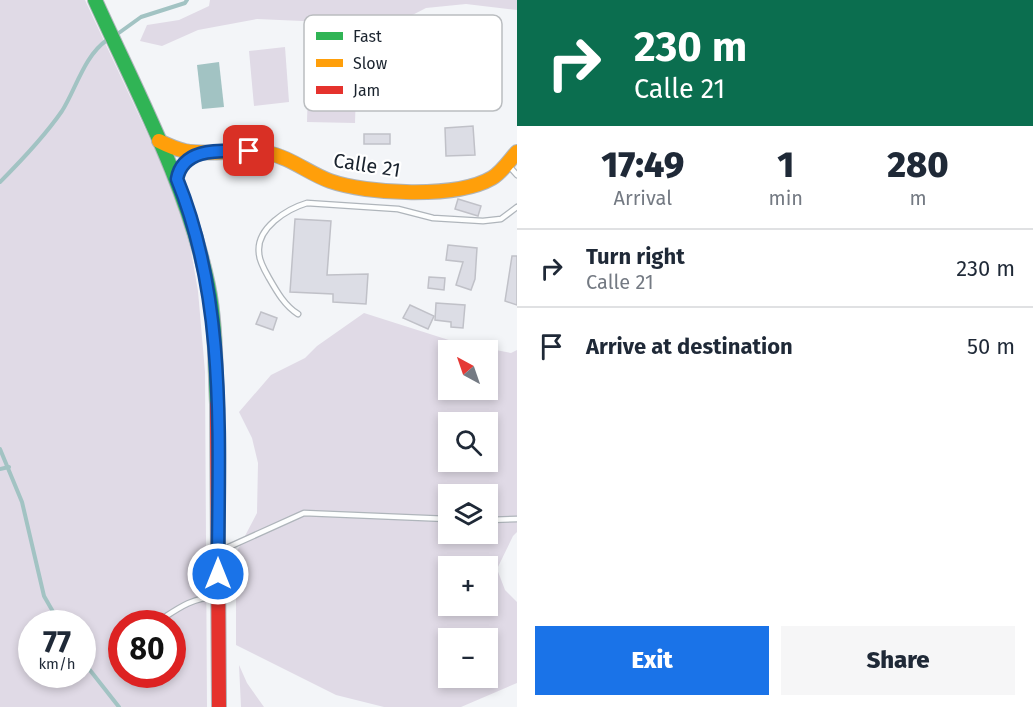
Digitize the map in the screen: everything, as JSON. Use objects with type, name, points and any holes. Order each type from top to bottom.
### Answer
[{"type":"main road","points":[[95,0],[177,179],[203,262],[212,316],[217,405],[219,707]]},
{"type":"main road","name":"Calle 21","points":[[159,141],[187,152],[270,153],[331,182],[366,188],[407,191],[433,191],[474,185],[512,170],[517,152]]},
{"type":"street","points":[[177,179],[178,171],[183,164],[188,159],[204,152]]},
{"type":"lane","points":[[298,314],[291,310],[277,293],[258,254],[260,241],[266,230],[283,214],[297,206],[307,203],[398,209],[433,218],[483,221],[501,219],[517,207]]},
{"type":"lane","points":[[218,552],[304,513],[438,519]]},
{"type":"lane","points":[[498,520],[517,519]]},
{"type":"lane","points":[[176,610],[200,597],[218,597]]},
{"type":"shaded area","points":[[0,0],[85,0],[165,171],[188,234],[198,291],[205,372],[207,707],[0,707]]},
{"type":"shaded area","points":[[210,0],[517,0],[517,10],[466,4],[426,8],[412,15],[304,15],[304,21],[257,19],[198,30],[162,46],[140,41],[147,25],[179,20],[209,6]]},
{"type":"shaded area","points":[[285,47],[289,102],[254,106],[249,51]]},
{"type":"shaded area","points":[[307,111],[355,111],[355,123],[307,122]]},
{"type":"shaded area","points":[[364,313],[449,340],[438,340],[438,400],[498,400],[498,350],[511,353],[517,350],[517,532],[498,567],[498,556],[438,556],[438,616],[498,616],[498,572],[505,590],[517,602],[517,683],[461,707],[384,707],[336,695],[236,645],[236,553],[257,513],[258,463],[252,438],[239,412],[271,375],[305,358],[317,346]]},
{"type":"shaded area","points":[[239,665],[247,683],[264,707],[241,707]]},
{"type":"water","points":[[219,62],[224,107],[202,109],[197,65]]},
{"type":"building","points":[[473,126],[475,155],[446,156],[445,128]]},
{"type":"building","points":[[364,134],[390,134],[390,144],[364,144]]},
{"type":"building","points":[[458,199],[481,206],[478,216],[455,209]]},
{"type":"building","points":[[295,219],[331,221],[327,275],[368,274],[366,304],[333,302],[333,294],[290,292]]},
{"type":"building","points":[[448,245],[477,248],[475,279],[471,290],[456,285],[463,262],[446,260]]},
{"type":"building","points":[[512,256],[517,256],[517,305],[505,301]]},
{"type":"building","points":[[429,277],[445,278],[444,290],[428,288]]},
{"type":"building","points":[[436,303],[465,305],[463,328],[451,327],[451,322],[435,320]]},
{"type":"building","points":[[410,305],[434,316],[428,329],[403,318]]},
{"type":"building","points":[[261,312],[277,318],[273,330],[256,324]]},
{"type":"waterway","points":[[116,35],[141,17],[185,3],[187,0]]},
{"type":"waterway","points":[[0,182],[55,121],[86,64],[107,40]]},
{"type":"waterway","points":[[0,449],[22,502],[44,596],[52,610]]},
{"type":"waterway","points":[[0,469],[9,467]]},
{"type":"waterway","points":[[96,678],[119,707]]},
{"type":"traffic: fast","points":[[95,0],[174,175],[199,248],[212,315],[217,404]]},
{"type":"traffic: slow","points":[[159,141],[185,151],[267,153],[283,158],[330,181],[366,189],[411,192],[435,192],[476,185],[496,176],[517,152]]},
{"type":"traffic: jam","points":[[217,404],[219,707]]},
{"type":"route","points":[[218,574],[217,405],[212,316],[203,262],[177,179],[178,171],[183,164],[188,159],[204,152],[249,151]]}]
